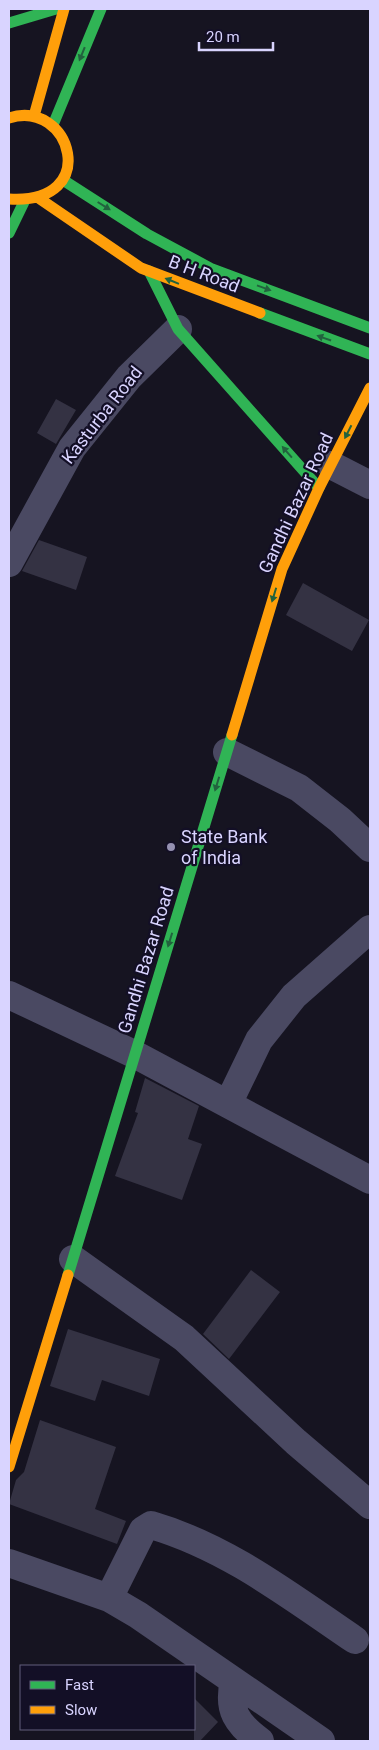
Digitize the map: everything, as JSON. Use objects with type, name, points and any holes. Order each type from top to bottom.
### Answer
[{"type":"main road","points":[[9,23],[32,18],[56,9]]},
{"type":"main road","points":[[26,113],[64,9]]},
{"type":"main road","points":[[53,125],[101,9]]},
{"type":"main road","points":[[9,118],[26,113],[53,125],[63,137],[68,151],[68,166],[63,180],[53,192],[40,200],[24,202],[9,199]]},
{"type":"main road","points":[[63,180],[147,234],[212,269],[370,328]]},
{"type":"main road","name":"B H Road","points":[[40,200],[148,271],[370,354]]},
{"type":"main road","points":[[9,233],[24,202]]},
{"type":"main road","points":[[148,271],[178,329],[325,477]]},
{"type":"main road","name":"Gandhi Bazar Road","points":[[9,1467],[136,1055],[282,569],[325,477],[370,388]]},
{"type":"street","name":"Kasturba Road","points":[[9,563],[72,448],[129,377],[178,329]]},
{"type":"street","points":[[325,477],[370,485]]},
{"type":"street","points":[[227,752],[299,788],[340,820],[370,848]]},
{"type":"street","points":[[228,1104],[259,1040],[294,996],[370,928]]},
{"type":"street","points":[[9,995],[136,1055],[370,1180]]},
{"type":"street","points":[[73,1259],[184,1338],[296,1442],[370,1504]]},
{"type":"street","points":[[109,1598],[144,1530],[151,1524],[210,1548],[245,1566],[355,1640]]},
{"type":"street","points":[[9,1563],[109,1598],[321,1741]]},
{"type":"street","points":[[234,1681],[232,1691],[236,1717],[242,1728],[260,1741]]},
{"type":"building","points":[[56,399],[76,410],[56,444],[37,433]]},
{"type":"building","points":[[39,540],[87,557],[76,590],[22,571]]},
{"type":"building","points":[[303,583],[369,620],[352,651],[286,615]]},
{"type":"building","points":[[145,1078],[199,1106],[188,1139],[202,1144],[182,1200],[115,1176],[138,1113],[135,1112]]},
{"type":"building","points":[[251,1270],[280,1292],[229,1359],[203,1334]]},
{"type":"building","points":[[68,1329],[160,1359],[149,1396],[102,1380],[95,1401],[50,1386]]},
{"type":"building","points":[[40,1420],[116,1447],[95,1509],[126,1521],[117,1544],[9,1504],[16,1480],[24,1472]]},
{"type":"building","points":[[195,1699],[218,1722],[200,1741],[194,1741]]},
{"type":"traffic: fast","points":[[9,23],[56,9]]},
{"type":"traffic: fast","points":[[53,125],[101,9]]},
{"type":"traffic: fast","points":[[63,180],[147,234],[212,269],[370,328]]},
{"type":"traffic: fast","points":[[9,233],[24,202]]},
{"type":"traffic: fast","points":[[149,271],[178,329],[319,488]]},
{"type":"traffic: fast","points":[[260,313],[370,354]]},
{"type":"traffic: fast","points":[[68,1275],[232,735]]},
{"type":"traffic: slow","points":[[34,116],[64,9]]},
{"type":"traffic: slow","points":[[9,118],[31,116],[48,123],[61,136],[67,153],[67,171],[57,186],[39,196],[9,199]]},
{"type":"traffic: slow","points":[[40,199],[141,268],[260,313]]},
{"type":"traffic: slow","points":[[232,735],[282,569],[319,488],[370,388]]},
{"type":"traffic: slow","points":[[9,1467],[68,1275]]},
{"type":"place","name":"State Bank of India","points":[[171,847]]}]
